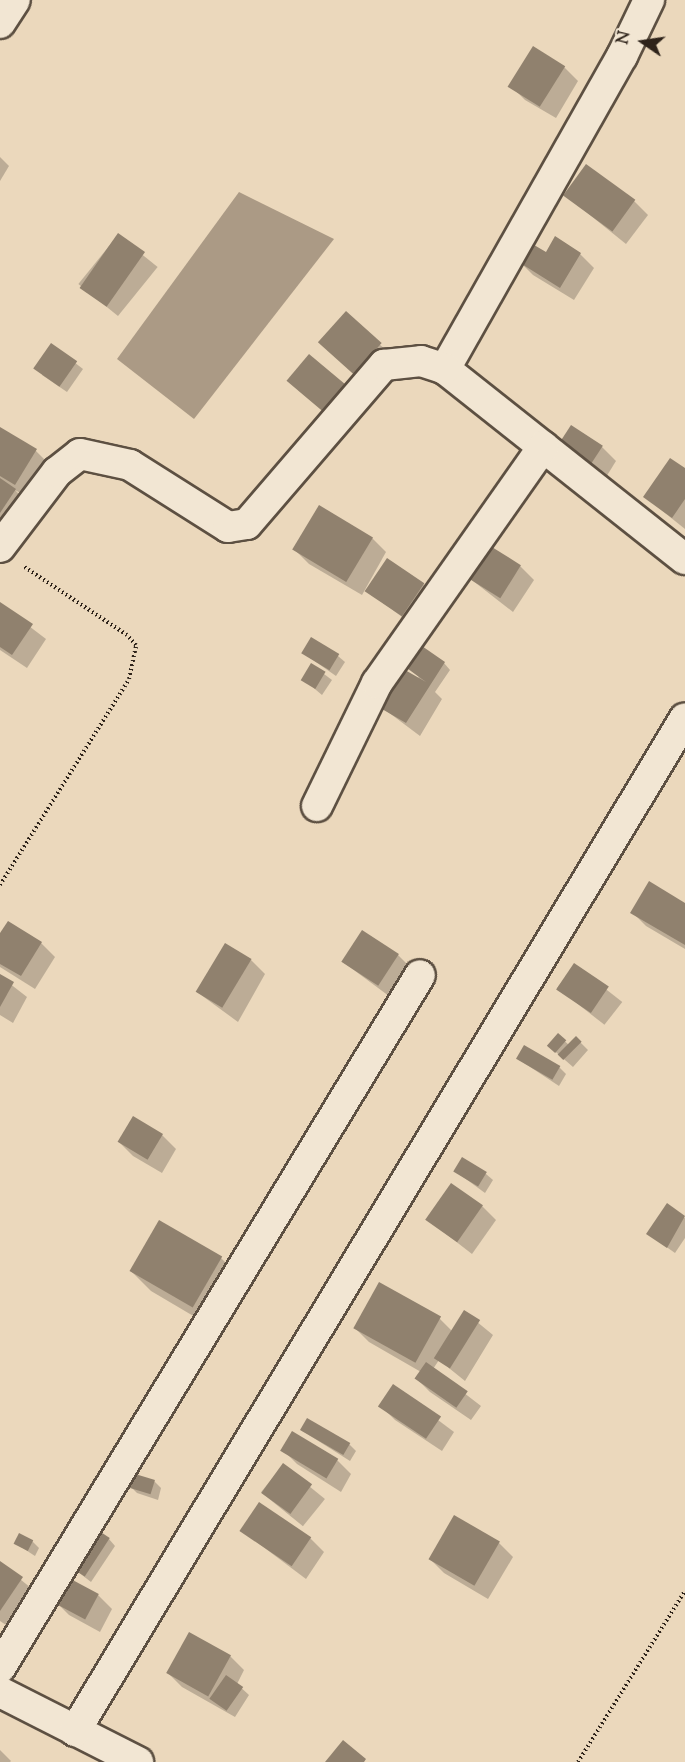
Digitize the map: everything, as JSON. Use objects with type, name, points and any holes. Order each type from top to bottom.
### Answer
[{"type":"street","points":[[0,23],[15,0]]},
{"type":"street","points":[[445,369],[622,56],[650,0]]},
{"type":"street","points":[[10,555],[57,472],[80,454],[130,465],[228,527],[247,524],[384,365],[421,361],[445,369],[685,559]]},
{"type":"street","points":[[317,806],[378,683],[543,447]]},
{"type":"street","points":[[75,1731],[685,718]]},
{"type":"street","points":[[0,1668],[420,975]]},
{"type":"street","points":[[0,1692],[138,1762]]},
{"type":"path","points":[[0,885],[129,679],[136,645],[127,634],[10,555]]},
{"type":"path","points":[[578,1762],[685,1591]]},
{"type":"shaded area","points":[[239,192],[334,239],[194,419],[117,359]]},
{"type":"building","points":[[533,46],[565,66],[540,107],[508,87]]},
{"type":"building","points":[[586,164],[635,200],[612,231],[563,196]]},
{"type":"building","points":[[118,233],[145,252],[107,307],[80,288]]},
{"type":"building","points":[[555,236],[581,253],[560,288],[517,261],[529,242],[546,252]]},
{"type":"building","points":[[346,311],[382,343],[354,374],[318,342]]},
{"type":"building","points":[[51,343],[77,361],[59,387],[33,368]]},
{"type":"building","points":[[309,354],[346,385],[323,412],[287,381]]},
{"type":"building","points":[[571,425],[603,446],[588,468],[556,448]]},
{"type":"building","points":[[0,427],[37,449],[15,485],[0,476]]},
{"type":"building","points":[[670,458],[685,468],[685,499],[672,518],[643,497]]},
{"type":"building","points":[[0,478],[16,489],[0,513]]},
{"type":"building","points":[[319,505],[373,537],[346,582],[292,550]]},
{"type":"building","points":[[487,544],[521,565],[500,598],[466,577]]},
{"type":"building","points":[[387,558],[424,583],[402,616],[365,591]]},
{"type":"building","points":[[0,602],[33,624],[12,655],[0,647]]},
{"type":"building","points":[[311,637],[339,654],[330,670],[301,653]]},
{"type":"building","points":[[419,644],[445,662],[406,723],[382,709],[405,670],[426,682],[404,666]]},
{"type":"building","points":[[311,663],[326,672],[315,689],[301,680]]},
{"type":"building","points":[[649,881],[685,903],[685,945],[630,913]]},
{"type":"building","points":[[8,921],[42,942],[21,976],[0,964],[0,933]]},
{"type":"building","points":[[362,930],[399,954],[378,986],[341,962]]},
{"type":"building","points":[[225,943],[252,959],[222,1008],[196,992]]},
{"type":"building","points":[[574,963],[609,986],[591,1013],[556,990]]},
{"type":"building","points":[[0,974],[14,982],[0,1007]]},
{"type":"building","points":[[558,1033],[566,1040],[555,1053],[547,1046]]},
{"type":"building","points":[[576,1036],[582,1042],[563,1060],[558,1054]]},
{"type":"building","points":[[524,1045],[560,1066],[552,1080],[516,1059]]},
{"type":"building","points":[[133,1116],[163,1134],[148,1160],[118,1142]]},
{"type":"building","points":[[462,1157],[487,1172],[478,1187],[453,1172]]},
{"type":"building","points":[[451,1183],[483,1205],[457,1242],[425,1220]]},
{"type":"building","points":[[667,1203],[685,1216],[667,1248],[646,1234]]},
{"type":"building","points":[[159,1220],[222,1256],[193,1308],[130,1271]]},
{"type":"building","points":[[379,1282],[441,1316],[415,1363],[353,1328]]},
{"type":"building","points":[[464,1310],[480,1320],[450,1368],[434,1358]]},
{"type":"building","points":[[426,1362],[468,1391],[456,1408],[415,1378]]},
{"type":"building","points":[[393,1384],[441,1416],[426,1439],[378,1406]]},
{"type":"building","points":[[307,1418],[350,1443],[343,1455],[300,1430]]},
{"type":"building","points":[[292,1431],[338,1459],[326,1479],[280,1451]]},
{"type":"building","points":[[283,1463],[312,1484],[290,1514],[261,1493]]},
{"type":"building","points":[[132,1473],[155,1480],[151,1494],[128,1487]]},
{"type":"building","points":[[259,1502],[311,1537],[292,1566],[239,1531]]},
{"type":"building","points":[[454,1515],[500,1542],[474,1586],[428,1559]]},
{"type":"building","points":[[93,1527],[110,1538],[85,1576],[68,1566]]},
{"type":"building","points":[[19,1533],[33,1540],[28,1551],[14,1544]]},
{"type":"building","points":[[0,1561],[23,1577],[0,1611]]},
{"type":"building","points":[[67,1577],[99,1594],[85,1620],[53,1603]]},
{"type":"building","points":[[189,1632],[231,1655],[208,1696],[166,1673]]},
{"type":"building","points":[[226,1675],[243,1687],[227,1711],[209,1699]]},
{"type":"building","points":[[343,1740],[366,1759],[364,1762],[325,1762]]}]
